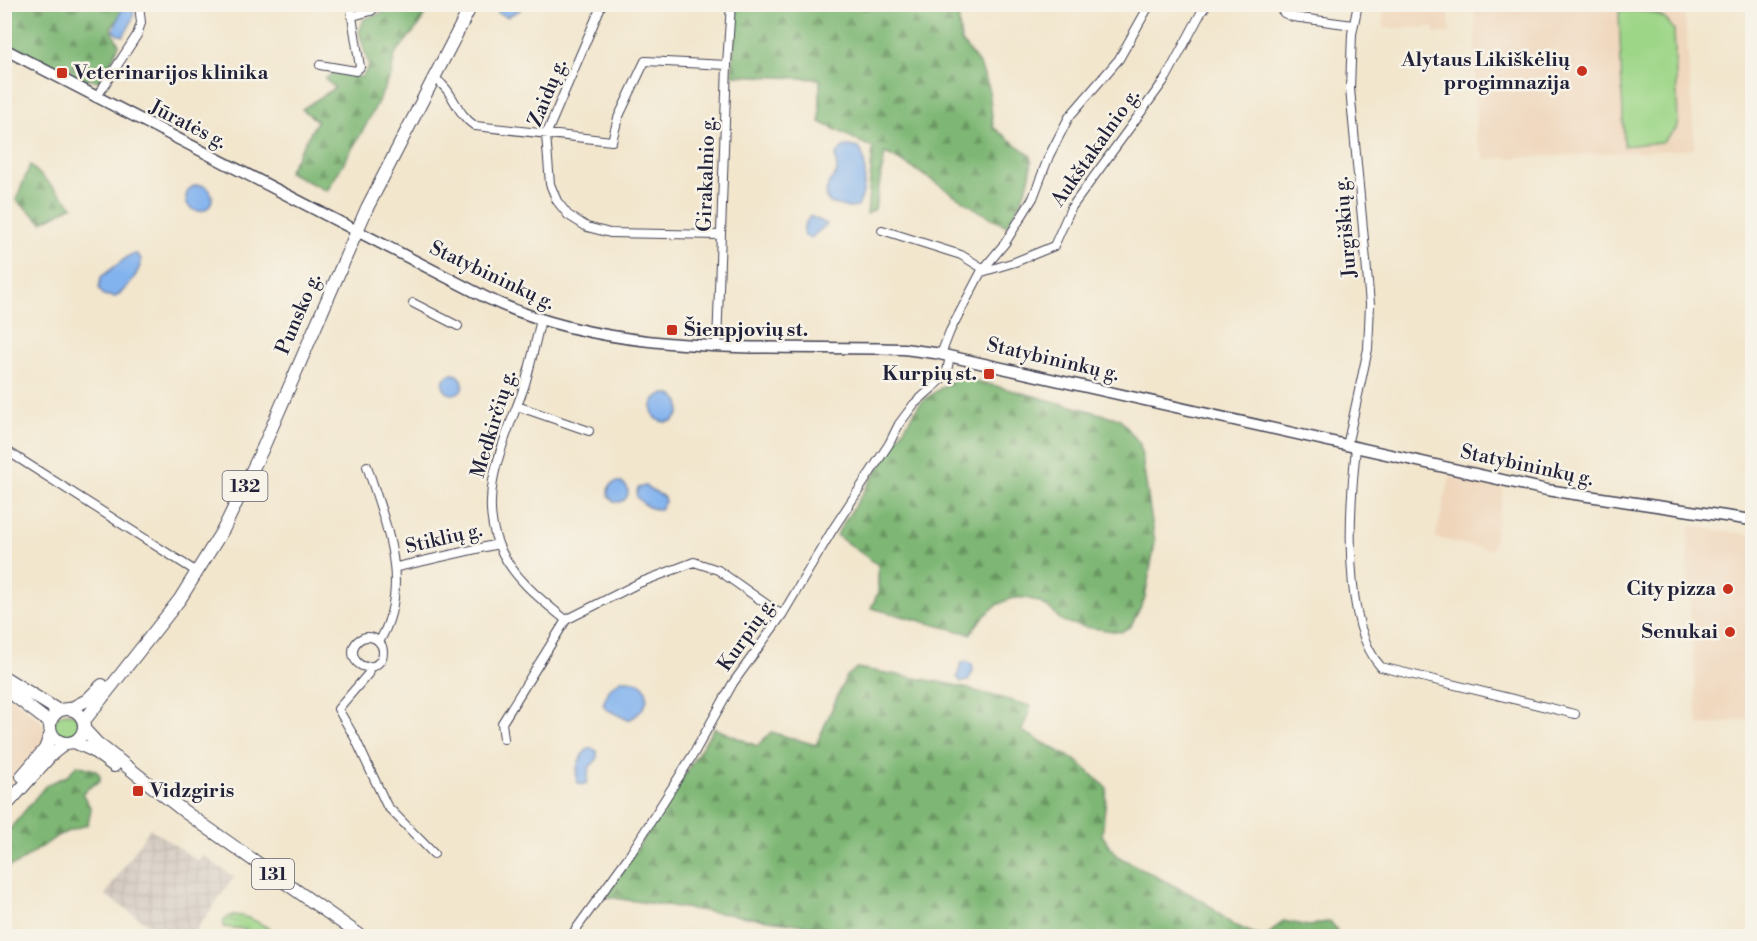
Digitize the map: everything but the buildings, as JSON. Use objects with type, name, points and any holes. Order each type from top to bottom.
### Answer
[{"type":"main road","name":"Punsko g.","points":[[84,725],[197,572],[224,528],[258,459],[357,230],[472,4]]},
{"type":"main road","name":"Punsko g.","points":[[65,710],[87,700],[153,633]]},
{"type":"main road","points":[[4,677],[65,710],[81,715],[84,725],[97,743],[185,812]]},
{"type":"main road","points":[[4,688],[51,728],[60,742],[92,750],[146,789],[185,812]]},
{"type":"main road","points":[[4,798],[45,749],[51,728],[65,710]]},
{"type":"main road","points":[[4,808],[52,754],[70,743],[84,725]]},
{"type":"main road","name":"131","points":[[185,812],[361,936]]},
{"type":"street","points":[[96,98],[137,35],[141,22],[139,4]]},
{"type":"street","points":[[320,65],[356,71],[360,67],[350,4]]},
{"type":"street","points":[[353,16],[371,11],[379,4]]},
{"type":"street","name":"Zaidų g.","points":[[602,4],[546,135],[550,184],[557,201],[568,215],[587,227],[610,233],[721,235]]},
{"type":"street","name":"Girakalnio g.","points":[[717,345],[731,4]]},
{"type":"street","name":"Aukštakalnio g.","points":[[946,355],[950,331],[983,270],[1033,198],[1053,148],[1069,117],[1119,59],[1150,4]]},
{"type":"street","name":"Aukštakalnio g.","points":[[983,270],[1015,262],[1054,246],[1071,208],[1166,78],[1208,4]]},
{"type":"street","points":[[1276,4],[1284,13],[1293,17],[1353,25]]},
{"type":"street","name":"Jurgiškių g.","points":[[1358,4],[1349,62],[1350,104],[1370,320],[1368,349],[1352,447],[1350,537],[1359,612],[1368,645],[1381,667],[1575,714]]},
{"type":"street","name":"Jūratės g.","points":[[4,49],[357,230]]},
{"type":"street","points":[[434,78],[444,85],[464,119],[475,126],[612,141],[618,118],[645,61],[727,65]]},
{"type":"street","name":"Statybininkų g.","points":[[357,230],[494,301],[541,320],[589,333],[628,339],[717,345],[904,349],[946,355],[1562,493],[1752,520]]},
{"type":"street","points":[[882,230],[961,255],[983,270]]},
{"type":"street","points":[[413,303],[458,326]]},
{"type":"street","name":"Medkirčių g.","points":[[541,320],[517,406],[500,449],[490,505],[498,544],[528,589],[566,620]]},
{"type":"street","name":"Kurpių g.","points":[[571,936],[632,853],[694,753],[733,683],[783,615],[899,424],[914,404],[940,381],[947,371],[946,355]]},
{"type":"street","points":[[517,406],[589,431]]},
{"type":"street","points":[[4,449],[197,572]]},
{"type":"street","points":[[367,466],[397,567],[391,612],[387,628],[379,642],[383,654],[378,662],[370,666],[361,665],[355,658],[355,645],[366,637],[379,642]]},
{"type":"street","name":"Stiklių g.","points":[[397,567],[498,544]]},
{"type":"street","points":[[504,740],[502,723],[566,620],[639,583],[694,562],[717,570],[783,615]]},
{"type":"street","points":[[370,666],[368,674],[338,709],[356,738],[387,806],[434,854]]},
{"type":"shaded area","points":[[1383,5],[1449,5],[1450,33],[1434,34],[1434,27],[1384,28]]},
{"type":"shaded area","name":"Alytaus Likiškėlių progimnazija","points":[[1475,5],[1684,5],[1695,149],[1485,159],[1476,138]]},
{"type":"shaded area","points":[[1450,477],[1504,489],[1492,550],[1435,538]]},
{"type":"shaded area","points":[[1690,526],[1752,535],[1752,719],[1698,726],[1687,569]]},
{"type":"shaded area","points":[[4,691],[43,724],[44,736],[44,741],[5,793]]},
{"type":"shaded area","points":[[150,828],[198,861],[203,855],[234,877],[192,936],[165,936],[105,895]]},
{"type":"green space","points":[[4,5],[123,5],[122,13],[111,28],[119,45],[107,70],[99,81],[67,77],[20,51],[5,37]]},
{"type":"green space","points":[[389,5],[429,5],[420,24],[395,54],[391,76],[365,127],[327,191],[288,172],[317,121],[302,109],[335,88],[325,79],[334,72],[362,77],[369,66],[359,32],[364,19],[384,12]]},
{"type":"green space","points":[[736,5],[957,5],[961,41],[980,65],[989,88],[993,127],[1031,156],[1028,184],[1007,226],[885,153],[875,209],[867,214],[873,148],[820,122],[820,79],[732,75]]},
{"type":"green space","points":[[1619,11],[1643,11],[1657,14],[1674,30],[1678,121],[1676,129],[1662,142],[1624,146]]},
{"type":"green space","points":[[30,165],[73,206],[42,222],[16,200]]},
{"type":"green space","points":[[958,376],[1120,419],[1140,444],[1155,542],[1145,598],[1131,626],[1121,632],[1073,625],[1061,620],[1038,602],[1026,598],[1015,598],[995,607],[986,614],[970,634],[871,608],[878,593],[878,565],[836,535],[921,402]]},
{"type":"green space","points":[[857,668],[950,684],[1031,706],[1022,731],[1077,761],[1107,788],[1102,835],[1117,856],[1203,901],[1232,924],[1259,936],[882,936],[606,897],[714,728],[757,746],[771,732],[816,745],[846,677]]},
{"type":"green space","points":[[67,713],[76,717],[80,726],[76,735],[67,739],[58,735],[54,726],[58,717]]},
{"type":"green space","points":[[77,765],[95,770],[100,775],[100,780],[82,793],[91,809],[88,824],[59,835],[17,864],[5,867],[5,835],[46,785],[67,776]]},
{"type":"green space","points":[[232,915],[248,918],[288,936],[251,936],[243,929],[223,927],[224,920]]},
{"type":"green space","points":[[1283,921],[1309,926],[1330,921],[1337,930],[1335,936],[1267,936]]},
{"type":"water","points":[[498,4],[522,5],[520,10],[507,17],[498,13]]},
{"type":"water","points":[[123,5],[134,5],[134,14],[123,36],[114,30]]},
{"type":"water","points":[[843,147],[859,148],[865,169],[864,186],[858,207],[849,208],[830,203],[825,196],[829,182],[837,173],[836,155]]},
{"type":"water","points":[[199,185],[208,189],[212,198],[208,207],[199,211],[190,207],[186,198],[190,189]]},
{"type":"water","points":[[810,216],[827,224],[811,238],[804,236],[804,226]]},
{"type":"water","points":[[137,254],[141,259],[140,264],[136,275],[124,290],[115,297],[103,295],[99,288],[101,277],[130,255]]},
{"type":"water","points":[[453,374],[460,377],[463,384],[460,391],[453,394],[446,391],[443,384],[446,377]]},
{"type":"water","points":[[666,394],[676,398],[680,408],[676,418],[666,422],[656,418],[652,408],[656,398]]},
{"type":"water","points":[[614,482],[622,482],[628,488],[628,496],[622,502],[614,502],[608,496],[608,488]]},
{"type":"water","points":[[645,486],[664,497],[665,502],[660,509],[643,504],[636,495],[638,488]]},
{"type":"water","points":[[965,661],[972,664],[973,671],[968,681],[961,682],[957,677],[961,664]]},
{"type":"water","points":[[621,680],[641,684],[647,696],[642,709],[628,720],[606,709],[603,704],[610,688]]},
{"type":"water","points":[[590,748],[597,751],[597,759],[589,768],[587,783],[581,785],[577,782],[577,768],[583,754]]},
{"type":"place","name":"Alytaus Likiškėlių progimnazija","points":[[1582,71]]},
{"type":"place","name":"Veterinarijos klinika","points":[[62,73]]},
{"type":"place","name":"Šienpjovių st.","points":[[672,330]]},
{"type":"place","name":"Kurpių st.","points":[[989,374]]},
{"type":"place","name":"City pizza","points":[[1728,589]]},
{"type":"place","name":"Senukai","points":[[1730,632]]},
{"type":"place","name":"Vidzgiris","points":[[138,791]]}]
